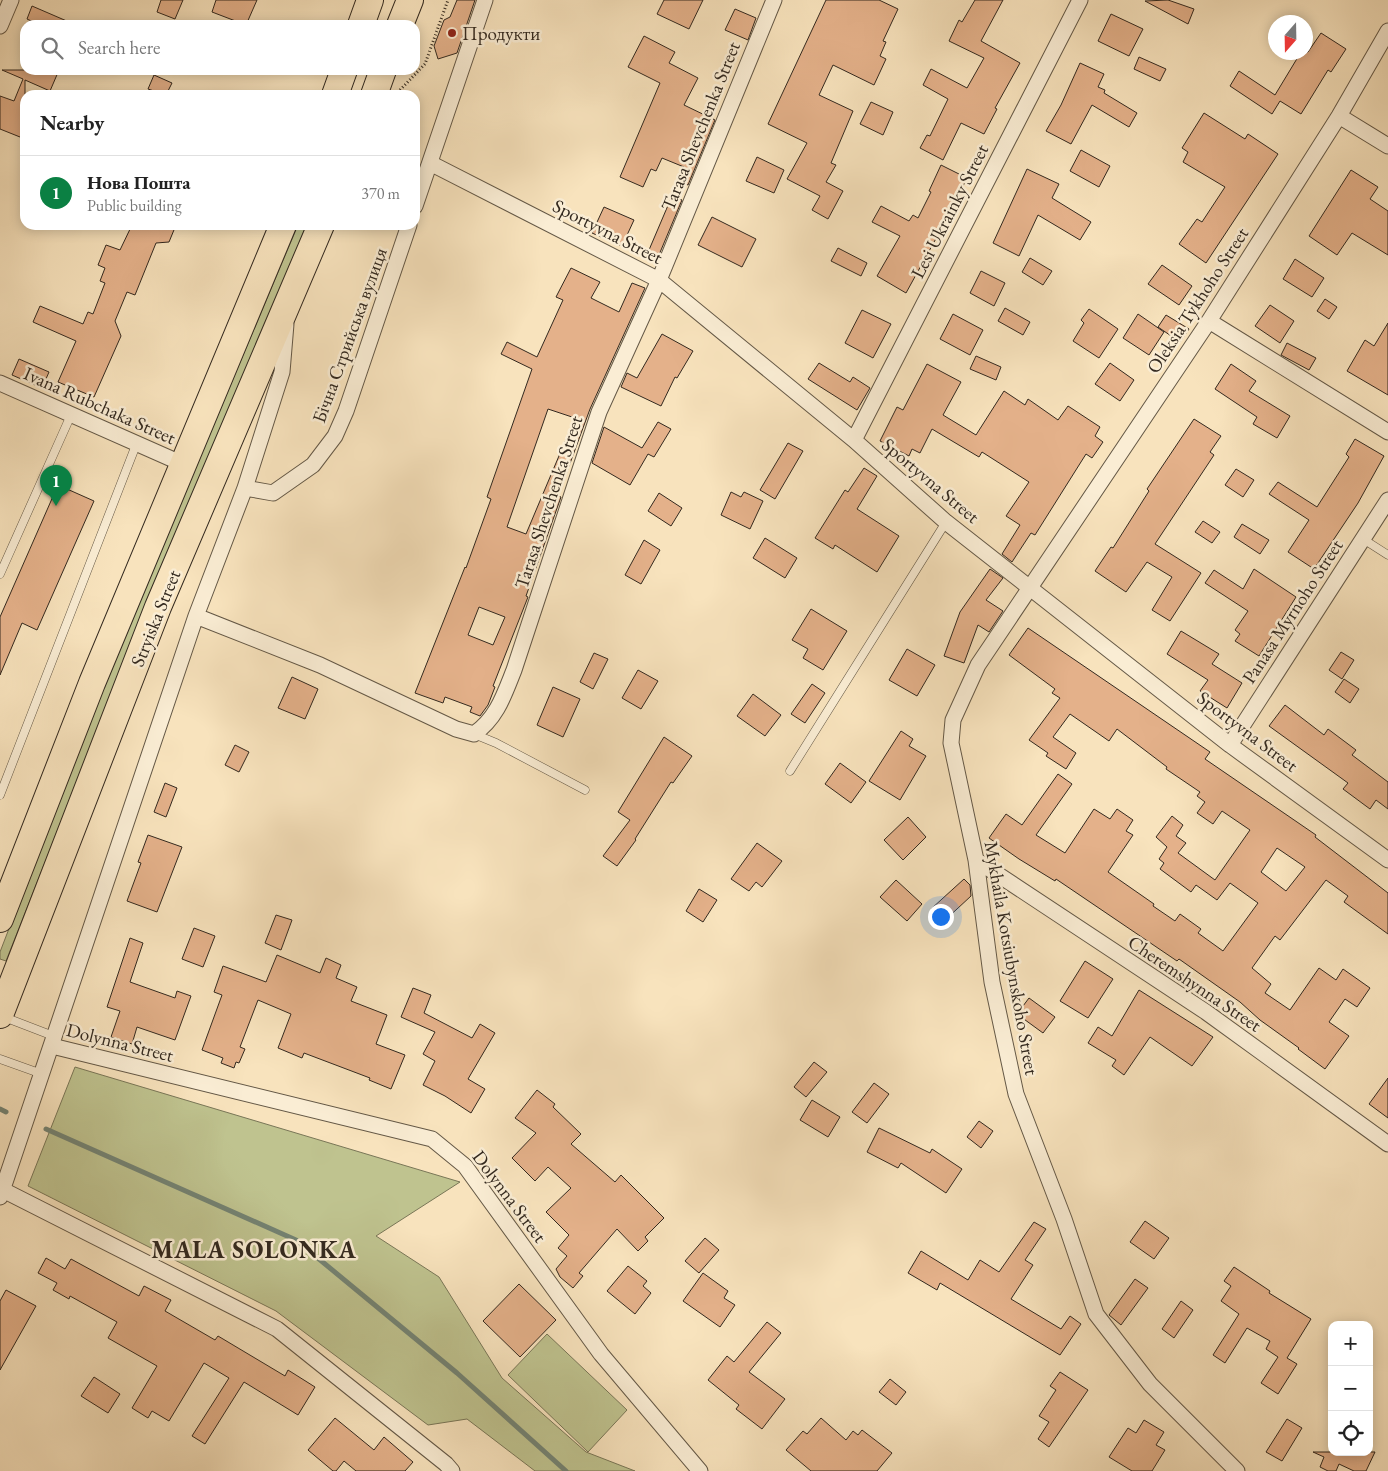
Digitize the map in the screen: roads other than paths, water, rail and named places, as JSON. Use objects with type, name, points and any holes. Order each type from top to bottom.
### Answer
[{"type":"highway","points":[[363,20],[370,0]]},
{"type":"highway","points":[[402,20],[410,0]]},
{"type":"highway","points":[[337,90],[342,75]]},
{"type":"highway","points":[[376,90],[381,75]]},
{"type":"highway","name":"Stryiska Street","points":[[0,918],[92,683],[281,230]]},
{"type":"highway","name":"Stryiska Street","points":[[0,1016],[158,607],[319,230]]},
{"type":"street","points":[[0,26],[11,0]]},
{"type":"street","points":[[420,192],[484,0]]},
{"type":"street","name":"Tarasa Shevchenka Street","points":[[474,734],[490,721],[502,700],[599,412],[659,280],[774,0]]},
{"type":"street","name":"Lesi Ukrainky Street","points":[[854,440],[1080,0]]},
{"type":"street","name":"Oleksia Tykhoho Street","points":[[1031,586],[1209,321],[1339,116],[1388,31]]},
{"type":"street","points":[[1339,116],[1388,146]]},
{"type":"street","name":"Sportyvna Street","points":[[430,163],[659,280],[854,440],[946,522],[1031,586],[1230,744],[1388,860]]},
{"type":"street","name":"Бічна Стрийська вулиця","points":[[245,488],[273,494],[313,465],[335,436],[346,411],[407,230]]},
{"type":"street","points":[[287,304],[282,372],[245,488],[196,616],[54,1041],[6,1159],[1,1194],[277,1329],[446,1464],[452,1471]]},
{"type":"street","points":[[1209,321],[1388,432]]},
{"type":"street","name":"Ivana Rubchaka Street","points":[[0,383],[136,445],[183,464]]},
{"type":"street","name":"Panasa Myrnoho Street","points":[[1230,744],[1388,500]]},
{"type":"street","name":"Mykhaila Kotsiubynskoho Street","points":[[1031,586],[978,665],[953,720],[951,743],[976,860],[992,982],[1016,1094],[1064,1220],[1096,1314],[1150,1384],[1237,1471]]},
{"type":"street","points":[[196,616],[320,665],[456,729],[474,734]]},
{"type":"street","name":"Cheremshynna Street","points":[[976,860],[1206,1012],[1388,1144]]},
{"type":"street","name":"Dolynna Street","points":[[54,1041],[432,1139],[465,1166],[601,1354],[700,1471]]},
{"type":"lane","points":[[0,574],[71,415]]},
{"type":"lane","points":[[0,795],[136,445]]},
{"type":"lane","points":[[790,770],[946,522]]},
{"type":"lane","points":[[1363,539],[1388,555]]},
{"type":"lane","points":[[474,734],[496,743],[585,790]]},
{"type":"lane","points":[[0,1016],[54,1041]]},
{"type":"lane","points":[[0,1059],[42,1074]]},
{"type":"waterway","points":[[0,1109],[6,1112]]},
{"type":"waterway","points":[[46,1129],[296,1240],[457,1373],[566,1471]]},
{"type":"place","name":"Продукти","points":[[452,33]]},
{"type":"place","name":"Нова Пошта","points":[[56,506]]},
{"type":"district","name":"MALA SOLONKA","points":[[254,1250]]}]
